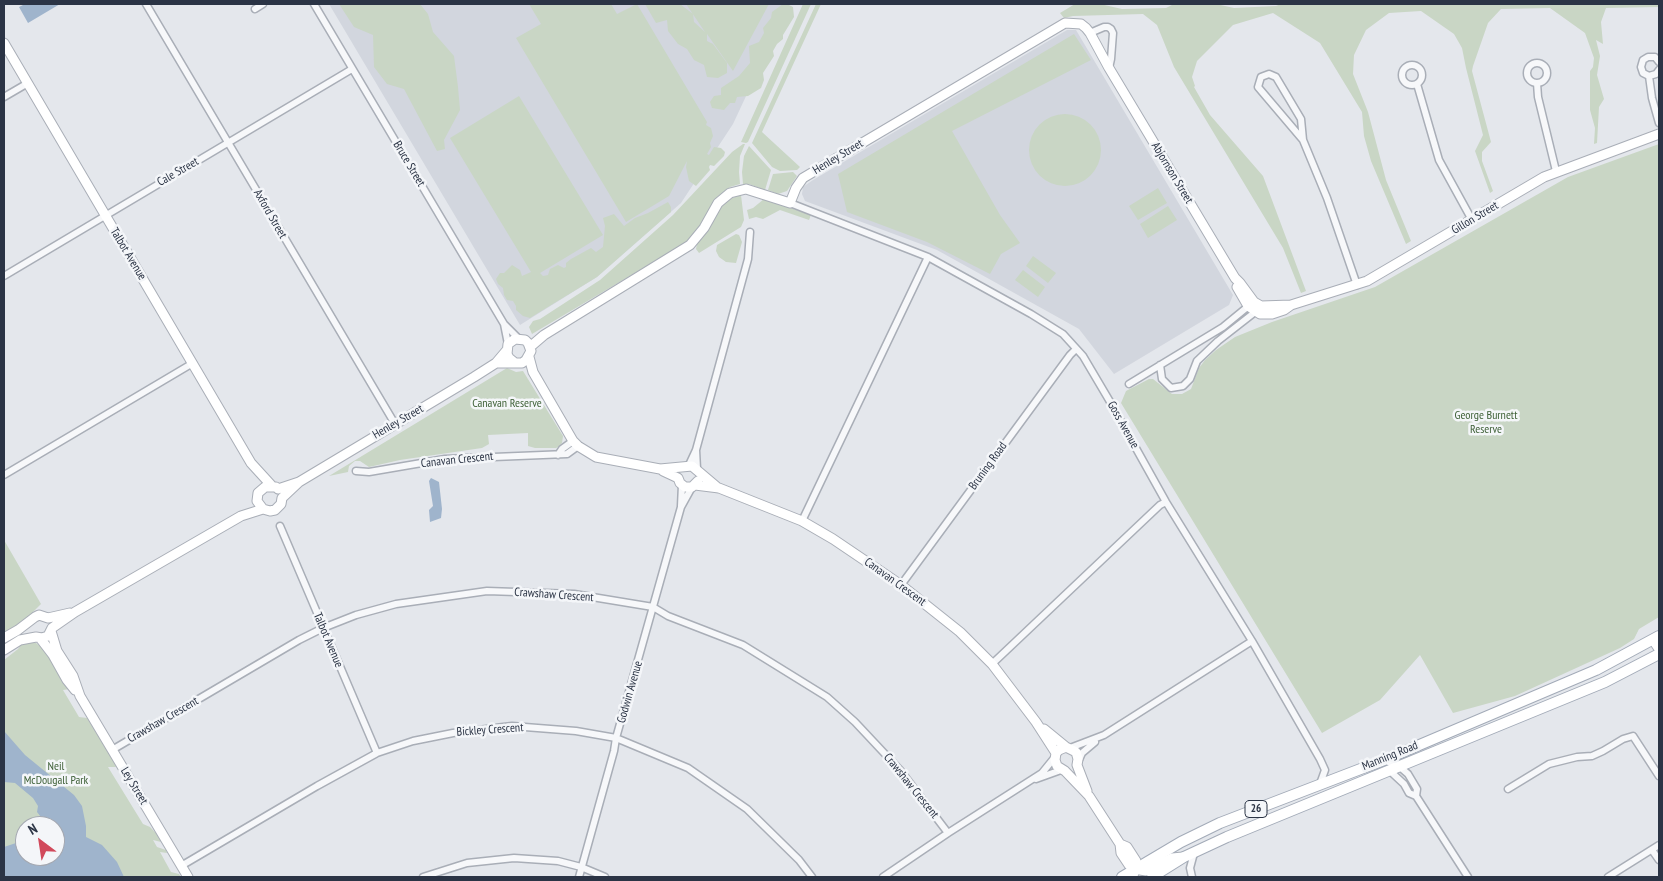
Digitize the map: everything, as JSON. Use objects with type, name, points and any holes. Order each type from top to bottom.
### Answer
[{"type":"main road","name":"Manning Road","points":[[1122,877],[1134,873],[1181,842],[1220,823],[1384,760],[1596,670],[1656,638]]},
{"type":"main road","name":"Manning Road","points":[[1152,877],[1184,857],[1226,837],[1605,682],[1659,654]]},
{"type":"street","name":"Axford Street","points":[[146,4],[395,424]]},
{"type":"street","points":[[255,9],[264,4]]},
{"type":"street","name":"Bruce Street","points":[[314,4],[504,324],[525,342]]},
{"type":"street","name":"Henley Street","points":[[790,203],[796,188],[803,178],[1065,23],[1080,24]]},
{"type":"street","name":"Abjornson Street","points":[[1080,24],[1090,33],[1235,278],[1236,285],[1255,307]]},
{"type":"street","points":[[1090,33],[1104,27],[1111,29],[1112,42],[1109,68]]},
{"type":"street","name":"Talbot Avenue","points":[[4,42],[253,466],[260,491]]},
{"type":"street","points":[[1659,62],[1655,57],[1651,56],[1643,60],[1641,64],[1642,71],[1649,76],[1652,98],[1659,123]]},
{"type":"street","name":"Cale Street","points":[[4,276],[352,69]]},
{"type":"street","points":[[1649,76],[1656,74],[1659,70]]},
{"type":"street","points":[[1303,140],[1258,88],[1261,77],[1270,74],[1276,77],[1301,119],[1303,140],[1327,198],[1357,285]]},
{"type":"street","points":[[4,97],[28,82]]},
{"type":"street","points":[[1537,83],[1538,97],[1556,171]]},
{"type":"street","points":[[1417,84],[1439,160],[1472,220]]},
{"type":"street","name":"Gillon Street","points":[[1255,307],[1292,305],[1357,285],[1556,171],[1659,134]]},
{"type":"street","points":[[575,443],[533,372],[522,361],[509,358],[508,347],[515,339],[525,342],[544,335],[690,245],[704,228],[718,203],[730,193],[746,189],[790,203]]},
{"type":"street","name":"Goss Avenue","points":[[790,203],[928,257],[1063,334],[1083,356],[1166,502],[1252,641],[1320,759],[1325,770],[1320,784]]},
{"type":"street","points":[[680,482],[692,469],[748,259],[750,232]]},
{"type":"street","points":[[802,521],[928,257]]},
{"type":"street","points":[[1160,365],[1162,379],[1171,388],[1183,386],[1190,379],[1197,361],[1255,307]]},
{"type":"street","points":[[1129,384],[1255,307]]},
{"type":"street","name":"Bruce Street","points":[[504,324],[508,347]]},
{"type":"street","points":[[522,361],[525,342]]},
{"type":"street","name":"Henley Street","points":[[240,516],[263,509],[275,510],[281,504],[282,498],[299,482],[496,363],[508,347]]},
{"type":"street","name":"Bruning Road","points":[[901,585],[1076,349]]},
{"type":"street","name":"Henley Street","points":[[496,363],[522,361]]},
{"type":"street","points":[[4,475],[193,363]]},
{"type":"street","name":"Canavan Crescent","points":[[356,471],[369,472],[445,459],[567,454],[575,443],[596,456],[660,469],[692,469],[719,488],[802,521],[833,539],[901,585],[960,632],[992,664],[1036,722],[1056,755],[1055,763],[1089,796],[1120,844],[1121,853],[1134,873]]},
{"type":"street","name":"Talbot Avenue","points":[[253,466],[275,487]]},
{"type":"street","name":"Canavan Crescent","points":[[660,469],[680,482],[694,486],[719,488]]},
{"type":"street","points":[[692,469],[699,480],[694,486]]},
{"type":"street","name":"Henley Street","points":[[260,491],[265,487],[299,482]]},
{"type":"street","name":"Godwin Avenue","points":[[680,482],[681,507]]},
{"type":"street","name":"Godwin Avenue","points":[[579,877],[681,507],[694,486]]},
{"type":"street","points":[[275,487],[281,492],[282,498]]},
{"type":"street","points":[[260,491],[257,501],[263,509]]},
{"type":"street","name":"Henley Street","points":[[4,650],[20,640],[48,636],[52,630],[75,612],[240,516],[257,501]]},
{"type":"street","points":[[992,664],[1160,505],[1166,502]]},
{"type":"street","name":"Talbot Avenue","points":[[280,526],[377,752]]},
{"type":"street","name":"Crawshaw Crescent","points":[[112,750],[299,640],[356,615],[396,604],[487,591],[574,594],[653,607],[668,616],[743,645],[827,697],[855,722],[900,770],[948,833]]},
{"type":"street","name":"Henley Street","points":[[4,638],[39,615],[48,618],[75,612]]},
{"type":"street","points":[[48,618],[52,622],[52,630]]},
{"type":"street","points":[[31,621],[30,629],[38,637]]},
{"type":"street","name":"Ley Street","points":[[52,630],[56,651],[73,676],[80,696]]},
{"type":"street","name":"Ley Street","points":[[38,637],[53,655],[67,680],[80,696],[188,877]]},
{"type":"street","points":[[1656,638],[1659,649]]},
{"type":"street","points":[[1028,782],[1063,770],[1072,770],[1082,753],[1104,734],[1252,641]]},
{"type":"street","name":"Canavan Crescent","points":[[1036,722],[1078,755],[1077,764],[1089,796]]},
{"type":"street","name":"Bickley Crescent","points":[[181,866],[377,752],[412,741],[453,733],[512,726],[576,731],[616,738],[688,768],[747,809],[800,860],[812,877]]},
{"type":"street","points":[[883,877],[1042,772],[1062,748],[1068,748],[1104,734]]},
{"type":"street","points":[[1508,789],[1550,764],[1577,757],[1592,756],[1622,739],[1633,736],[1659,776]]},
{"type":"street","points":[[1384,760],[1400,767],[1408,774],[1417,789],[1416,796]]},
{"type":"street","points":[[1390,771],[1404,784],[1409,793],[1416,796],[1468,877]]},
{"type":"street","points":[[1608,877],[1659,845]]},
{"type":"street","points":[[1652,850],[1659,860]]},
{"type":"street","points":[[1192,877],[1190,868],[1194,853]]},
{"type":"street","points":[[1134,873],[1146,871],[1172,858],[1184,857]]},
{"type":"street","points":[[423,877],[467,863],[514,858],[546,859],[581,867],[606,877]]},
{"type":"shaded area","points":[[329,4],[789,4],[733,124],[681,203],[597,277],[520,325]]},
{"type":"shaded area","points":[[1067,30],[1076,30],[1233,295],[1229,305],[1114,374],[1079,329],[937,250],[805,201],[802,194],[803,187],[813,180]]},
{"type":"green space","points":[[339,4],[420,4],[428,14],[433,32],[454,56],[458,87],[460,110],[444,140],[445,149],[437,151],[404,89],[387,84],[374,67],[373,35],[354,27]]},
{"type":"green space","points":[[529,4],[611,4],[617,14],[637,4],[707,122],[706,125],[711,128],[713,136],[710,143],[711,147],[707,154],[709,155],[714,147],[721,148],[725,152],[724,156],[714,166],[710,165],[710,170],[696,186],[689,181],[686,167],[687,161],[669,196],[626,222],[516,38],[541,24]]},
{"type":"green space","points":[[645,4],[680,4],[693,14],[686,4],[769,4],[733,71],[707,34],[707,41],[713,44],[727,63],[727,73],[718,78],[707,77],[704,65],[694,60],[687,49],[678,44],[668,31],[667,20],[656,23]],"holes":[[[693,14],[705,32],[694,22]]]},
{"type":"green space","points":[[783,4],[793,7],[794,17],[783,35],[783,39],[773,51],[774,56],[763,73],[764,80],[761,88],[748,96],[737,97],[735,103],[730,103],[724,110],[712,108],[710,102],[714,96],[721,95],[721,88],[739,76],[750,63],[749,46],[759,42],[764,33],[763,28],[771,18],[772,12]]},
{"type":"green space","points":[[803,4],[811,4],[748,142],[741,142]]},
{"type":"green space","points":[[816,4],[821,4],[762,132],[800,167],[797,170],[780,171],[772,167],[752,143]]},
{"type":"green space","points":[[1075,4],[1100,4],[1122,9],[1166,8],[1174,4],[1216,4],[1234,8],[1276,6],[1281,4],[1659,4],[1659,7],[1606,8],[1601,22],[1603,44],[1596,40],[1600,56],[1597,75],[1604,99],[1599,107],[1597,143],[1594,144],[1595,128],[1590,110],[1590,71],[1593,67],[1594,58],[1585,33],[1550,8],[1501,9],[1488,23],[1472,71],[1491,142],[1482,152],[1482,161],[1493,191],[1490,193],[1475,151],[1483,135],[1462,48],[1454,34],[1421,11],[1389,13],[1366,30],[1354,55],[1353,74],[1368,112],[1386,180],[1411,241],[1406,244],[1371,161],[1364,136],[1362,112],[1320,43],[1273,13],[1233,25],[1197,61],[1192,77],[1194,87],[1210,115],[1263,176],[1306,291],[1301,293],[1283,248],[1174,67],[1157,25],[1143,14],[1073,16],[1064,18],[1060,13]]},
{"type":"green space","points":[[1074,34],[1091,60],[952,131],[1000,215],[1020,243],[1001,254],[990,274],[927,242],[847,212],[838,174]]},
{"type":"green space","points":[[519,96],[603,235],[540,273],[543,276],[548,275],[550,269],[558,265],[566,267],[566,263],[571,259],[591,248],[596,252],[603,247],[605,226],[603,218],[614,214],[624,226],[635,218],[668,202],[671,207],[671,212],[597,277],[530,318],[523,316],[516,310],[513,301],[507,300],[503,288],[496,279],[500,273],[504,273],[512,265],[520,270],[522,276],[531,272],[450,138]]},
{"type":"green space","points":[[1072,114],[1091,124],[1099,136],[1101,150],[1099,164],[1091,176],[1079,184],[1058,186],[1039,176],[1031,164],[1029,143],[1039,124],[1051,116]]},
{"type":"green space","points":[[745,144],[740,156],[740,184],[730,187],[717,197],[699,227],[687,242],[532,334],[529,327],[533,321],[540,319],[600,280],[673,215],[732,152]]},
{"type":"green space","name":"George Burnett Reserve","points":[[1659,144],[1659,617],[1639,629],[1634,639],[1620,648],[1515,696],[1453,713],[1420,655],[1380,700],[1322,733],[1121,403],[1126,391],[1149,379],[1153,379],[1172,394],[1182,394],[1191,389],[1199,368],[1205,360],[1235,337],[1272,322],[1375,287],[1568,177]]},
{"type":"green space","points":[[749,146],[771,170],[765,190],[749,184],[743,184],[744,156]]},
{"type":"green space","points":[[793,172],[797,176],[787,191],[778,194],[768,190],[773,174]]},
{"type":"green space","points":[[1158,188],[1167,203],[1138,220],[1129,206]]},
{"type":"green space","points":[[741,195],[744,220],[741,227],[699,253],[696,249],[697,244],[708,230],[720,207],[732,198]]},
{"type":"green space","points":[[764,199],[811,215],[809,220],[780,210],[763,219],[756,217],[749,219],[747,210],[753,208]]},
{"type":"green space","points":[[1168,206],[1177,220],[1148,238],[1140,224]]},
{"type":"green space","points":[[736,234],[739,235],[742,242],[736,263],[726,262],[719,257],[716,251],[717,245]]},
{"type":"green space","points":[[1033,256],[1056,273],[1048,283],[1026,266]]},
{"type":"green space","points":[[1023,270],[1045,287],[1038,297],[1015,280]]},
{"type":"green space","name":"Canavan Reserve","points":[[507,368],[516,372],[523,371],[563,436],[562,443],[558,447],[535,448],[528,446],[528,433],[488,435],[489,444],[482,448],[400,460],[369,467],[360,461],[355,461],[349,466],[348,472],[329,476]]},
{"type":"green space","points":[[4,540],[41,604],[24,621],[4,634]]},
{"type":"green space","name":"Neil McDougall Park","points":[[27,641],[36,643],[45,650],[70,689],[63,690],[79,717],[87,718],[116,767],[108,767],[143,824],[150,827],[156,833],[161,842],[153,840],[157,847],[166,850],[167,853],[160,852],[171,872],[179,874],[181,877],[4,877],[4,660]]},
{"type":"water","points":[[25,4],[60,4],[28,23],[19,7]]},
{"type":"water","points":[[431,478],[439,482],[442,509],[441,518],[430,522],[429,510],[433,506],[429,481]]},
{"type":"water","points":[[4,731],[25,755],[74,795],[82,806],[86,837],[102,845],[117,862],[124,877],[4,877],[4,847],[15,843],[15,866],[65,866],[65,816],[40,816],[37,812],[38,806],[33,798],[15,783],[4,782]]}]
